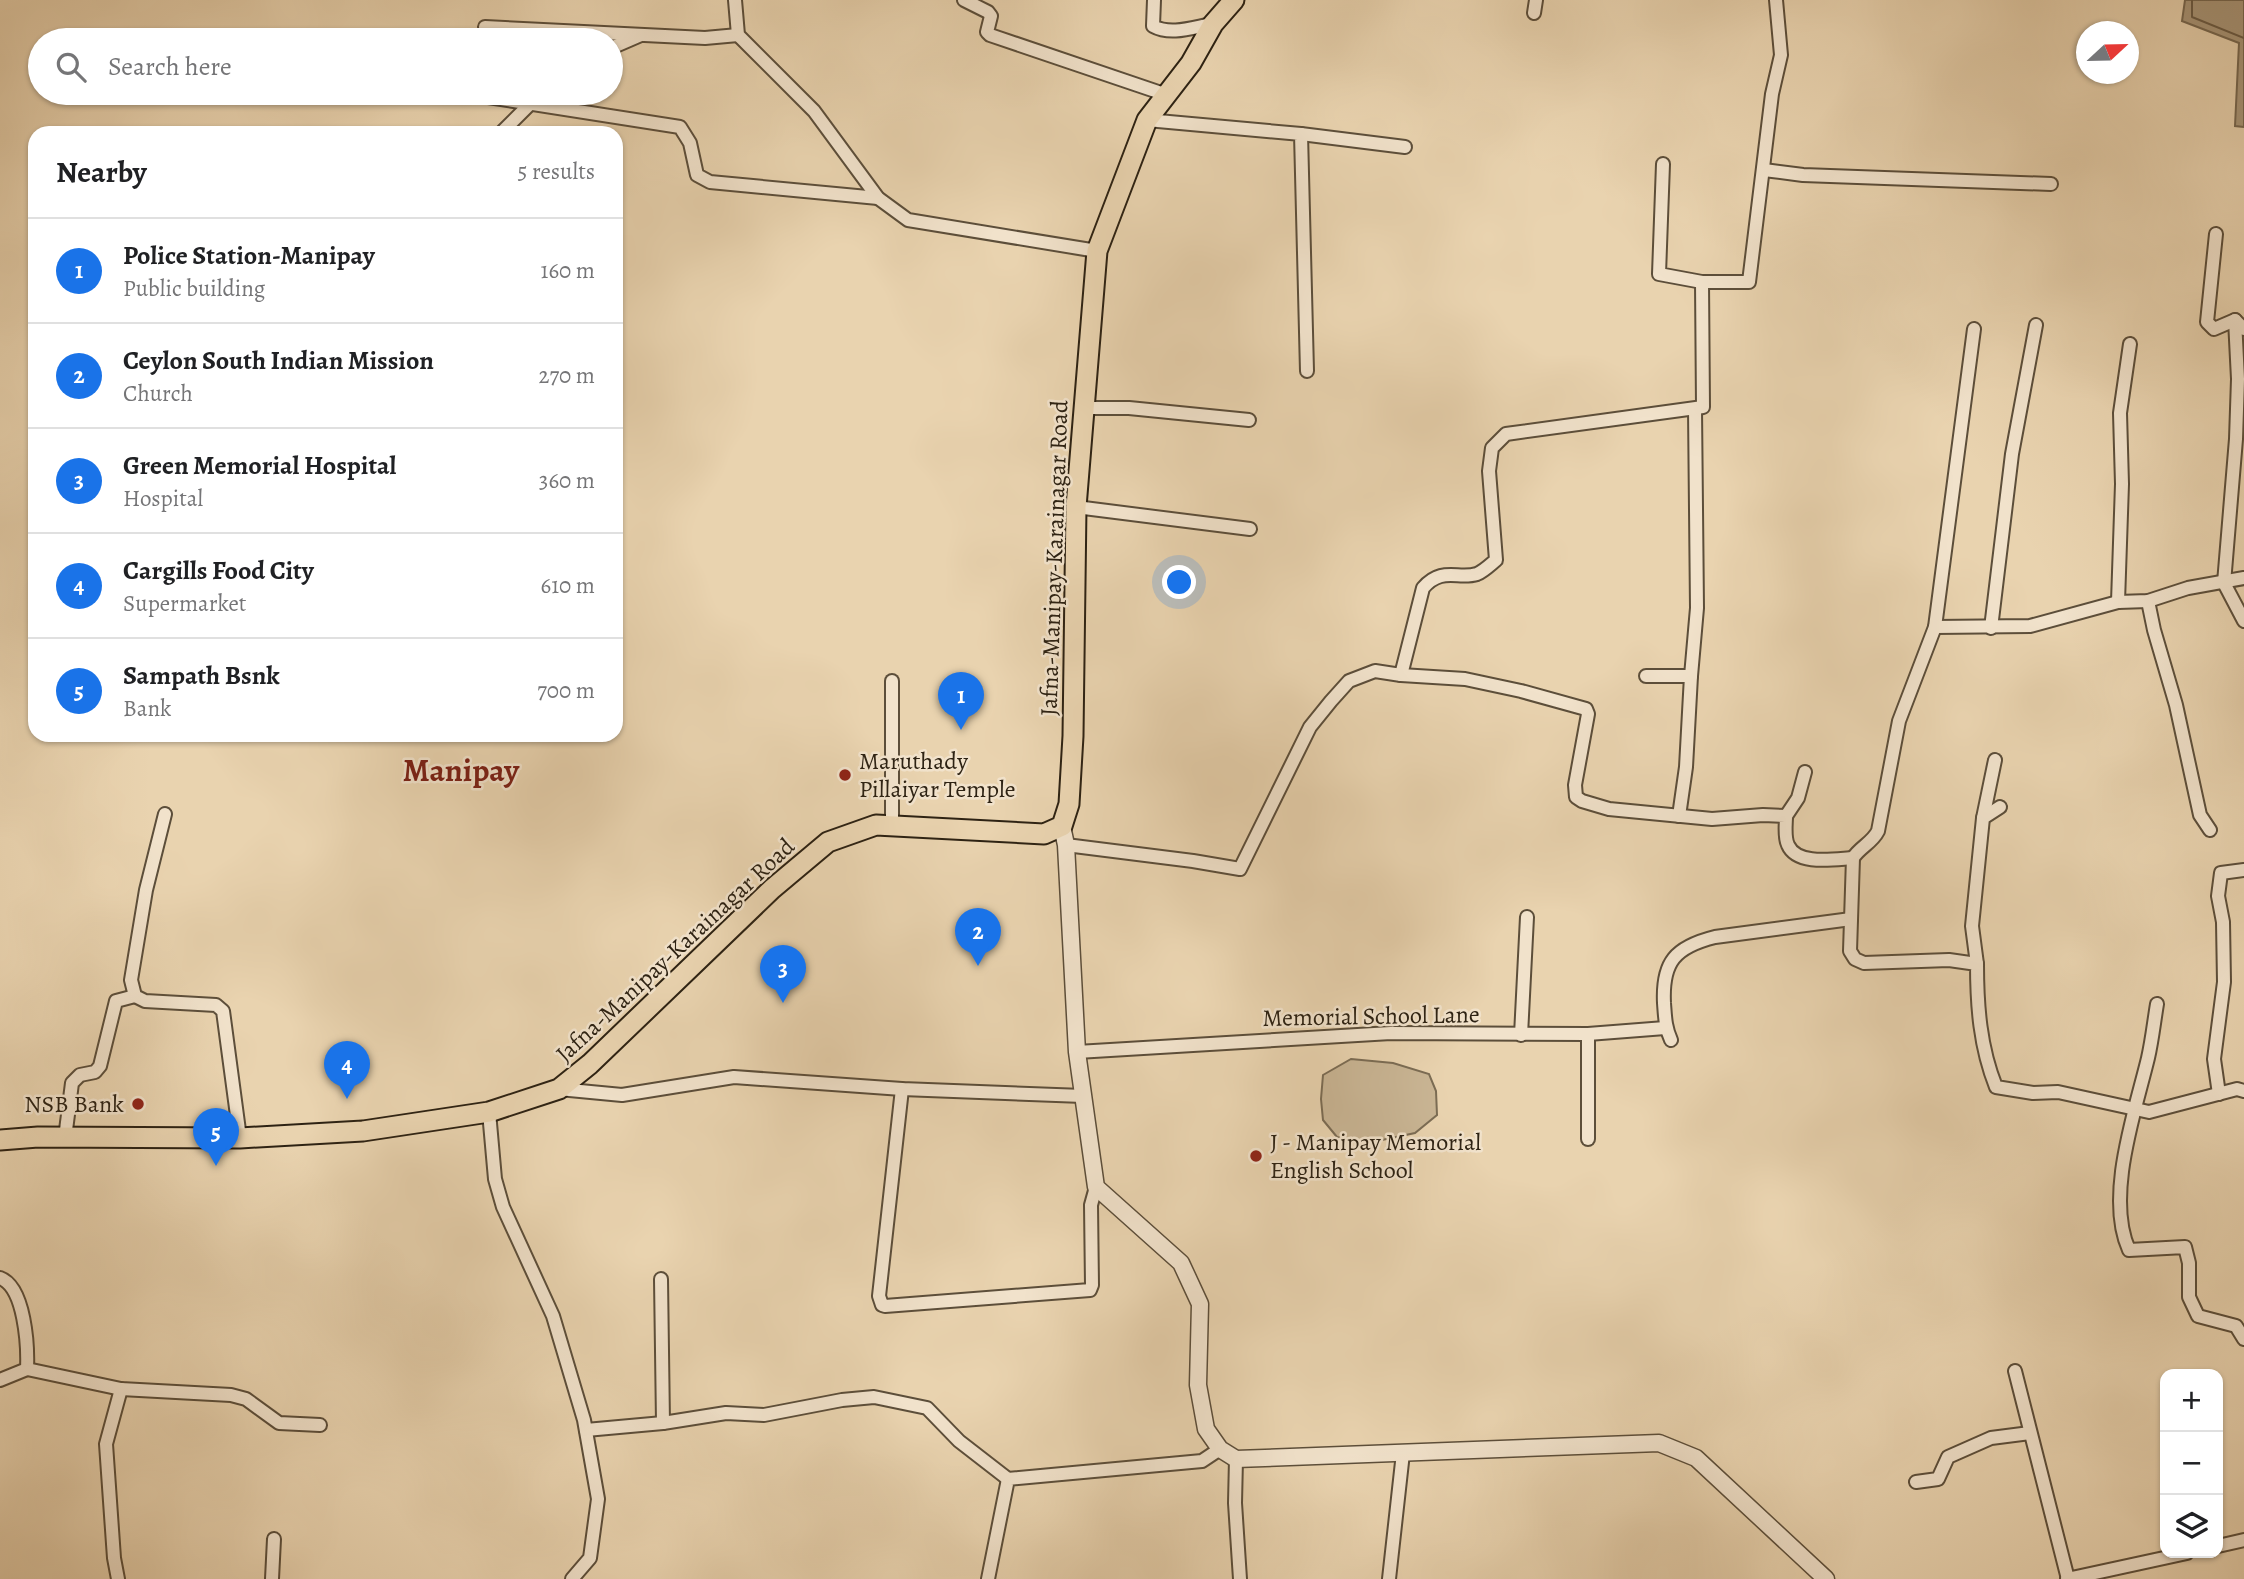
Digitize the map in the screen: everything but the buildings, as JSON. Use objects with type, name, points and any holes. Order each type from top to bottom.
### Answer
[{"type":"main road","name":"Jafna-Manipay-Karainagar Road","points":[[0,1140],[37,1137],[240,1138],[363,1131],[489,1112],[559,1089],[590,1064],[772,890],[828,842],[876,825],[892,824],[1064,835],[1069,804],[1073,736],[1076,507],[1097,251],[1147,120],[1191,63],[1213,24],[1234,0]]},
{"type":"street","points":[[735,0],[738,35],[814,111],[878,198],[908,220],[1097,251]]},
{"type":"street","points":[[964,0],[988,12],[990,16],[987,32],[990,35],[1167,95]]},
{"type":"street","points":[[1154,0],[1153,26],[1161,30],[1175,31],[1213,24]]},
{"type":"street","points":[[1663,164],[1659,274],[1702,282],[1749,282],[1772,94],[1781,55],[1776,0]]},
{"type":"street","points":[[485,27],[508,28]]},
{"type":"street","points":[[623,33],[705,38],[738,35]]},
{"type":"street","points":[[623,43],[644,34]]},
{"type":"street","points":[[507,126],[526,105]]},
{"type":"street","points":[[564,105],[680,127],[690,143],[697,175],[710,183],[878,198]]},
{"type":"street","points":[[1147,120],[1301,134],[1405,147]]},
{"type":"street","points":[[1301,134],[1307,371]]},
{"type":"street","points":[[1764,170],[1803,175],[2051,184]]},
{"type":"street","points":[[2216,234],[2207,322],[2214,329],[2239,325],[2236,439],[2224,583],[2244,621]]},
{"type":"street","points":[[1401,675],[1423,588],[1430,580],[1450,574],[1477,574],[1496,560],[1489,471],[1492,448],[1506,434],[1703,407],[1702,282]]},
{"type":"street","points":[[1991,628],[2012,454],[2036,325]]},
{"type":"street","points":[[1974,329],[1935,626],[1899,721],[1878,831],[1869,842],[1861,846],[1853,858],[1850,951],[1855,959],[1864,963],[1949,960],[1977,964]]},
{"type":"street","points":[[2118,602],[2122,484],[2120,414],[2130,344]]},
{"type":"street","points":[[1083,408],[1129,408],[1249,420]]},
{"type":"street","points":[[1679,816],[1686,767],[1697,608],[1695,409]]},
{"type":"street","points":[[1076,507],[1250,528]]},
{"type":"street","points":[[1935,626],[2031,626],[2118,602],[2148,601],[2188,588],[2244,578]]},
{"type":"street","points":[[2148,601],[2176,705],[2200,816],[2210,830]]},
{"type":"street","points":[[902,1089],[879,1296],[882,1305],[885,1307],[1090,1290],[1091,1205],[1096,1187],[1077,1052],[1064,835],[1240,869],[1310,727],[1349,681],[1375,671],[1465,679],[1586,709],[1588,714],[1575,785],[1576,797],[1582,802],[1609,809],[1712,819],[1786,816]]},
{"type":"street","points":[[1646,676],[1691,676]]},
{"type":"street","points":[[892,681],[892,824]]},
{"type":"street","points":[[1996,760],[1983,818],[1972,926],[1977,964],[1977,1006],[1987,1065],[1996,1087],[2033,1093],[2058,1092],[2148,1112],[2237,1089],[2244,1091]]},
{"type":"street","points":[[1805,772],[1798,798],[1786,816],[1786,843],[1797,856],[1822,859],[1853,858]]},
{"type":"street","points":[[1983,818],[2000,807]]},
{"type":"street","points":[[135,996],[131,980],[146,890],[165,814]]},
{"type":"street","points":[[2219,1094],[2214,1059],[2224,970],[2223,922],[2218,896],[2221,873],[2244,870]]},
{"type":"street","points":[[1521,1035],[1527,918]]},
{"type":"street","name":"Memorial School Lane","points":[[1077,1052],[1391,1033],[1668,1034],[1663,979],[1668,965],[1683,949],[1714,937],[1851,919]]},
{"type":"street","points":[[65,1138],[72,1083],[80,1075],[95,1072],[100,1066],[116,1001],[135,996],[145,1001],[216,1005],[223,1011],[240,1138]]},
{"type":"street","points":[[2157,1004],[2149,1055],[2134,1110],[2119,1194],[2124,1239],[2129,1250],[2185,1247],[2189,1264],[2189,1297],[2198,1316],[2236,1326],[2244,1339]]},
{"type":"street","points":[[1588,1034],[1588,1139]]},
{"type":"street","points":[[559,1089],[622,1095],[734,1077],[902,1089],[1083,1096]]},
{"type":"street","points":[[489,1112],[495,1179],[503,1207],[553,1316],[586,1430],[598,1499],[590,1558],[572,1579]]},
{"type":"street","points":[[1096,1187],[1181,1263],[1200,1304],[1198,1385],[1206,1429],[1220,1449],[1236,1459],[1659,1443],[1696,1458],[1826,1579]]},
{"type":"street","points":[[0,1278],[6,1280],[18,1297],[28,1349],[26,1369]]},
{"type":"street","points":[[662,1279],[663,1423]]},
{"type":"street","points":[[0,1380],[26,1369],[121,1389],[231,1395],[246,1399],[279,1423],[320,1426]]},
{"type":"street","points":[[2015,1371],[2067,1579],[2164,1558]]},
{"type":"street","points":[[118,1579],[114,1558],[106,1444],[121,1389]]},
{"type":"street","points":[[586,1430],[663,1423],[726,1413],[764,1415],[842,1400],[874,1397],[927,1408],[960,1441],[1008,1479],[1202,1461],[1220,1449]]},
{"type":"street","points":[[1916,1482],[1938,1479],[1948,1457],[1991,1438],[2030,1433]]},
{"type":"street","points":[[1389,1579],[1403,1453]]},
{"type":"street","points":[[1236,1459],[1235,1503],[1240,1579]]},
{"type":"street","points":[[988,1579],[1008,1479]]},
{"type":"street","points":[[272,1579],[274,1539]]},
{"type":"street","points":[[2223,1545],[2244,1540]]},
{"type":"shaded area","points":[[1351,1059],[1393,1063],[1429,1074],[1436,1091],[1437,1115],[1415,1133],[1363,1144],[1337,1137],[1323,1120],[1323,1075]]},
{"type":"water","points":[[2185,0],[2244,0],[2244,127],[2235,126],[2239,43],[2182,21]]},
{"type":"place","name":"Police Station-Manipay","points":[[961,730]]},
{"type":"place","name":"Maruthady Pillaiyar Temple","points":[[845,775]]},
{"type":"place","name":"Ceylon South Indian Mission","points":[[978,966]]},
{"type":"place","name":"Green Memorial Hospital","points":[[783,1003]]},
{"type":"place","name":"Cargills Food City","points":[[347,1099]]},
{"type":"place","name":"NSB Bank","points":[[138,1104]]},
{"type":"place","name":"J - Manipay Memorial English School","points":[[1256,1156]]},
{"type":"place","name":"Sampath Bsnk","points":[[216,1166]]},
{"type":"district","name":"Manipay","points":[[461,770]]}]
